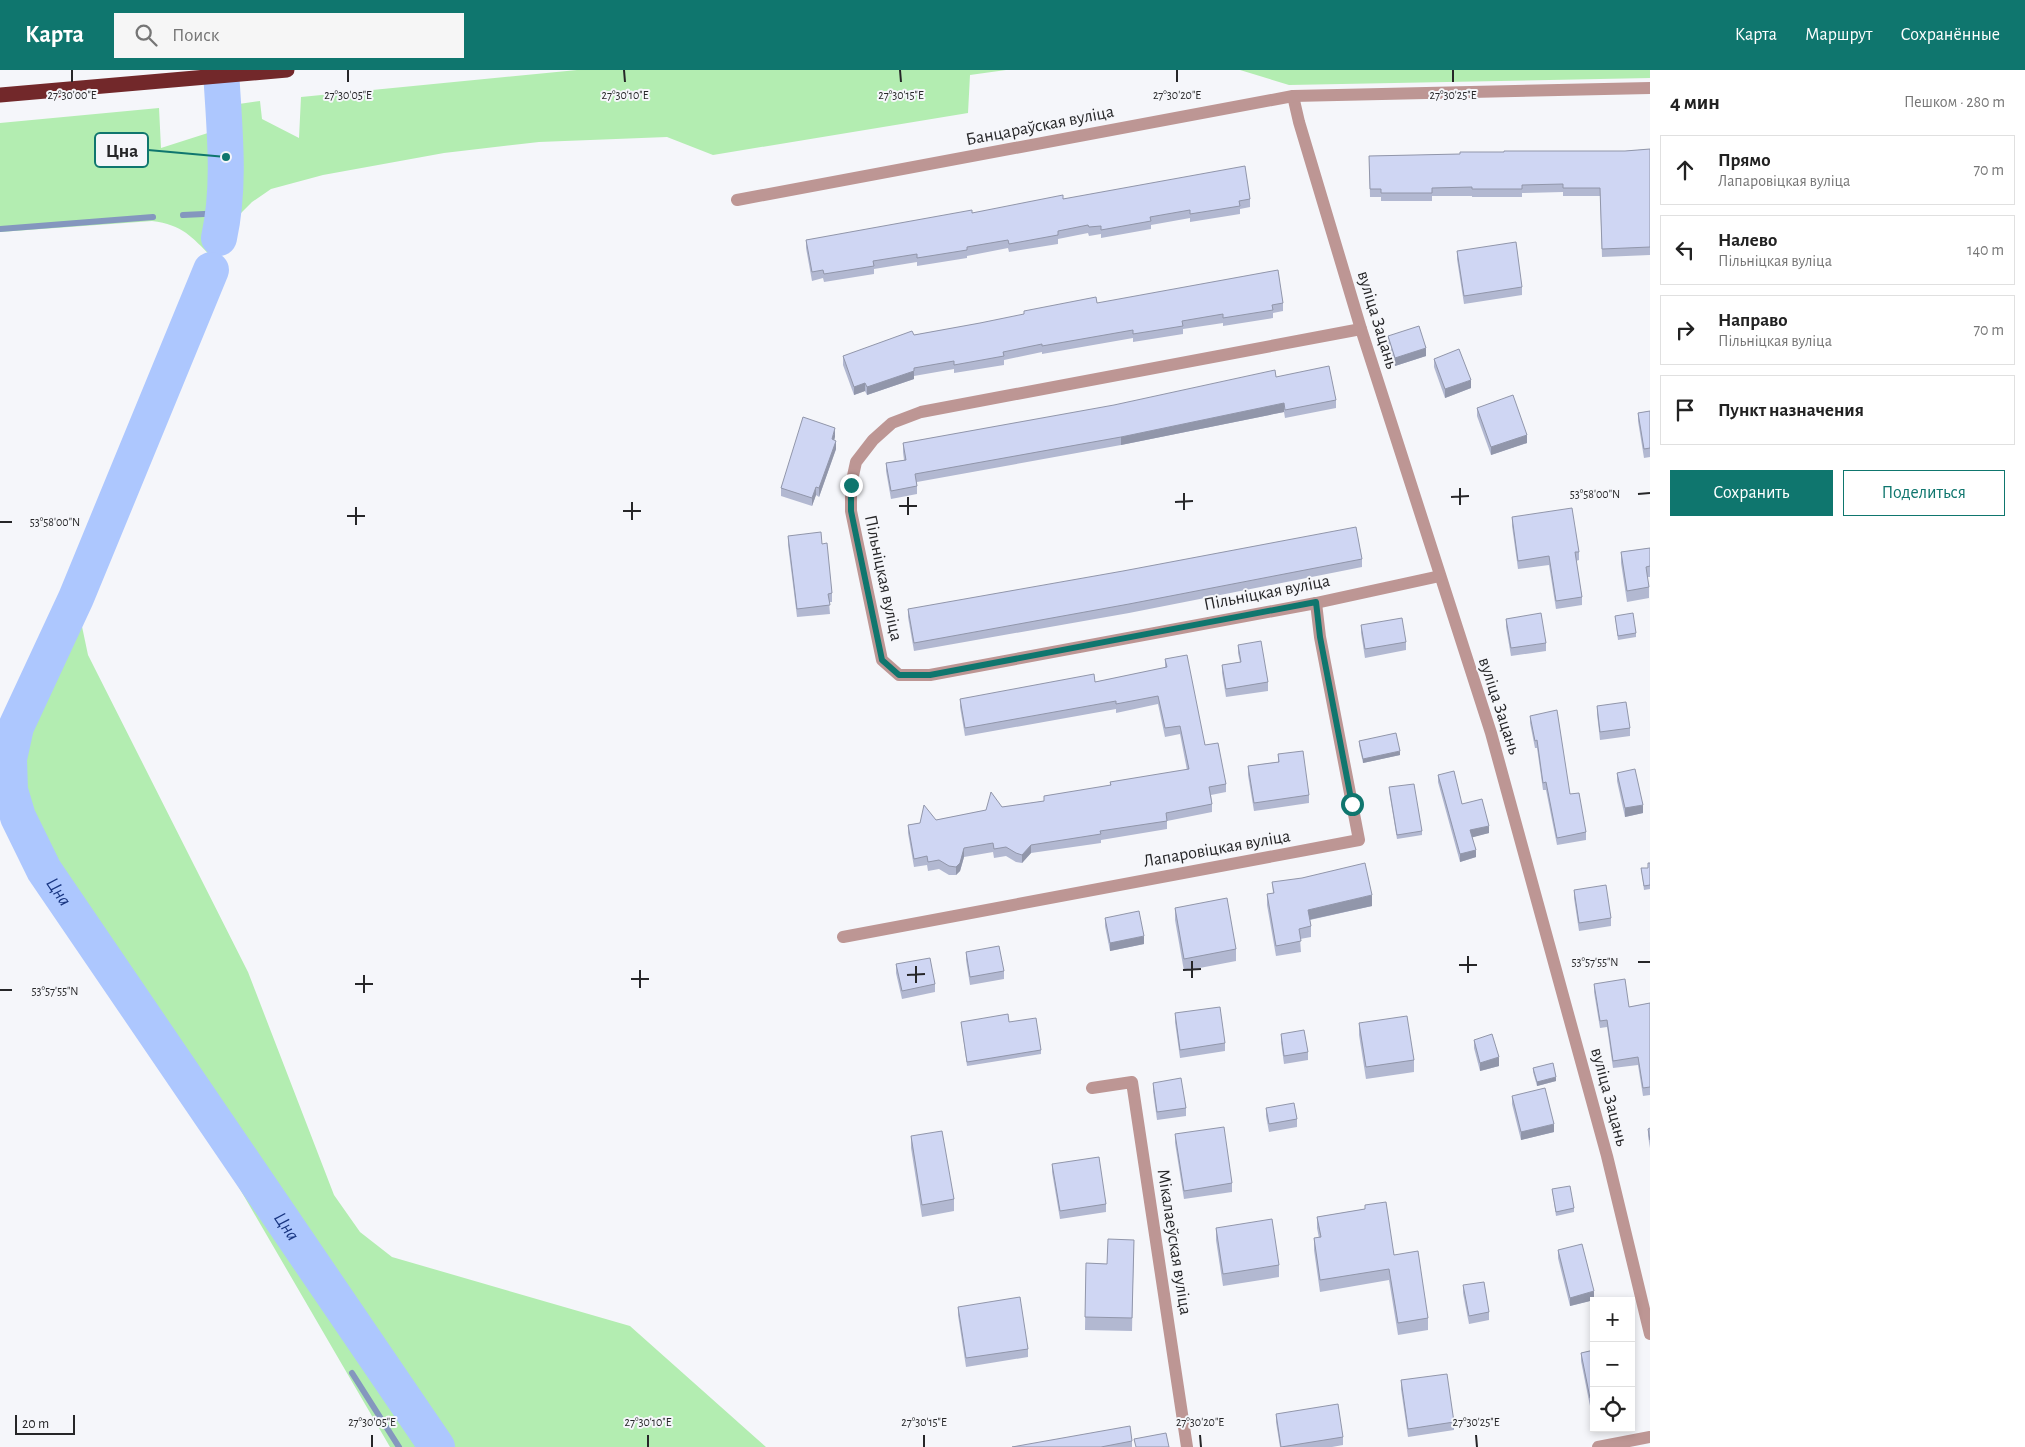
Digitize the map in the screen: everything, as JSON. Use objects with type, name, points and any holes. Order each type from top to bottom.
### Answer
[{"type":"highway","points":[[0,96],[287,70]]},
{"type":"street","name":"Банцараўская вуліца","points":[[737,200],[1293,96],[1650,88]]},
{"type":"street","name":"вуліца Зацань","points":[[1293,96],[1304,141],[1361,329],[1491,733],[1607,1156],[1650,1334]]},
{"type":"street","name":"Пільніцкая вуліца","points":[[1361,329],[921,412],[892,424],[873,440],[856,462],[851,485],[851,511],[882,660],[899,675],[930,675],[1316,602],[1440,576]]},
{"type":"street","name":"Лапаровіцкая вуліца","points":[[843,938],[1359,840],[1320,637],[1316,602]]},
{"type":"street","name":"Мікалаеўская вуліца","points":[[1092,1088],[1132,1082],[1188,1447]]},
{"type":"street","points":[[1598,1447],[1650,1437]]},
{"type":"green space","points":[[577,70],[1006,70],[970,75],[968,113],[713,155],[667,137],[539,142],[444,153],[323,175],[271,189],[252,202],[238,216],[215,260],[188,234],[173,226],[152,221],[0,232],[0,123],[159,108],[161,148],[211,132],[225,106],[260,101],[262,119],[299,138],[301,97]]},
{"type":"green space","points":[[1240,70],[1650,70],[1650,78],[1289,85]]},
{"type":"green space","points":[[76,598],[88,655],[248,972],[334,1195],[360,1232],[392,1257],[630,1326],[766,1447],[390,1447],[191,1105],[44,870],[18,817],[10,790],[9,759],[16,727]]},
{"type":"building","points":[[1650,149],[1650,247],[1602,249],[1600,188],[1563,188],[1563,184],[1522,185],[1522,189],[1432,188],[1432,193],[1381,193],[1381,189],[1370,189],[1369,156],[1460,154],[1460,152],[1625,151]]},
{"type":"building","points":[[1245,166],[1250,199],[1239,201],[1240,206],[1190,214],[1190,210],[1150,217],[1151,221],[1101,230],[1101,226],[1089,227],[1088,225],[1058,231],[1058,235],[1009,244],[1008,240],[967,247],[967,250],[917,258],[917,254],[873,261],[874,266],[824,274],[823,270],[812,272],[806,240],[972,210],[972,213],[1063,195],[1063,199]]},
{"type":"building","points":[[1516,242],[1522,287],[1464,296],[1457,251]]},
{"type":"building","points":[[1278,270],[1283,303],[1272,305],[1273,310],[1223,318],[1223,314],[1182,321],[1183,326],[1133,334],[1133,330],[1042,346],[1042,344],[1003,352],[1004,356],[954,365],[954,361],[914,368],[914,371],[867,387],[865,383],[854,387],[843,356],[912,331],[914,335],[1024,314],[1024,311],[1096,297],[1097,303]]},
{"type":"building","points":[[1419,326],[1426,348],[1395,358],[1388,336]]},
{"type":"building","points":[[1459,349],[1471,380],[1445,389],[1434,359]]},
{"type":"building","points":[[1329,366],[1336,400],[1285,410],[1284,403],[1121,437],[915,474],[917,486],[891,491],[886,463],[906,460],[903,443],[1114,405],[1275,370],[1276,377]]},
{"type":"building","points":[[1513,395],[1527,435],[1491,447],[1477,408]]},
{"type":"building","points":[[1650,411],[1650,448],[1644,449],[1638,413]]},
{"type":"building","points":[[803,417],[835,428],[832,439],[836,441],[819,488],[816,487],[812,498],[781,488]]},
{"type":"building","points":[[1572,508],[1579,552],[1575,552],[1582,597],[1556,601],[1549,556],[1518,561],[1512,517]]},
{"type":"building","points":[[1356,527],[1362,559],[914,643],[908,609]]},
{"type":"building","points":[[821,532],[822,544],[827,543],[832,593],[828,594],[830,605],[797,609],[788,536]]},
{"type":"building","points":[[1650,548],[1650,566],[1646,567],[1649,587],[1627,591],[1621,552]]},
{"type":"building","points":[[1541,613],[1546,643],[1511,648],[1506,619]]},
{"type":"building","points":[[1633,613],[1636,633],[1618,636],[1615,616]]},
{"type":"building","points":[[1402,618],[1406,642],[1365,649],[1361,625]]},
{"type":"building","points":[[1261,641],[1268,682],[1226,689],[1222,665],[1241,662],[1238,645]]},
{"type":"building","points":[[1187,655],[1205,745],[1218,743],[1226,784],[1209,787],[1212,804],[1166,813],[1167,821],[1100,831],[1101,834],[1031,845],[1022,855],[1006,847],[994,849],[993,843],[964,848],[960,863],[956,867],[949,866],[939,860],[928,862],[927,856],[914,859],[908,825],[920,823],[924,805],[936,820],[986,810],[991,792],[1002,807],[1044,801],[1044,796],[1111,785],[1110,782],[1189,769],[1180,726],[1165,728],[1158,696],[1116,704],[1116,701],[965,728],[960,699],[1094,674],[1095,682],[1167,667],[1165,659]]},
{"type":"building","points":[[1626,702],[1630,728],[1600,732],[1597,706]]},
{"type":"building","points":[[1557,710],[1570,794],[1579,793],[1586,832],[1557,838],[1546,782],[1543,783],[1537,740],[1535,741],[1530,716]]},
{"type":"building","points":[[1396,733],[1400,751],[1363,759],[1359,741]]},
{"type":"building","points":[[1303,751],[1309,795],[1254,803],[1248,766],[1279,762],[1278,754]]},
{"type":"building","points":[[1635,769],[1643,805],[1625,808],[1617,773]]},
{"type":"building","points":[[1454,771],[1462,804],[1482,799],[1489,826],[1470,830],[1476,850],[1460,854],[1438,775]]},
{"type":"building","points":[[1414,784],[1422,831],[1397,835],[1389,787]]},
{"type":"building","points":[[1365,863],[1372,895],[1308,910],[1311,926],[1299,929],[1301,941],[1276,946],[1267,894],[1274,893],[1272,882],[1302,878]]},
{"type":"building","points":[[1648,863],[1650,863],[1650,885],[1644,886],[1641,868],[1648,868]]},
{"type":"building","points":[[1606,885],[1611,918],[1579,923],[1574,890]]},
{"type":"building","points":[[1227,898],[1236,949],[1184,959],[1175,908]]},
{"type":"building","points":[[1139,911],[1144,936],[1110,943],[1105,918]]},
{"type":"building","points":[[999,946],[1004,971],[970,977],[966,952]]},
{"type":"building","points":[[930,958],[935,984],[902,991],[896,964]]},
{"type":"building","points":[[1625,979],[1629,1007],[1650,1003],[1650,1087],[1643,1088],[1638,1057],[1613,1061],[1607,1020],[1600,1021],[1594,984]]},
{"type":"building","points":[[1220,1007],[1225,1043],[1180,1050],[1175,1013]]},
{"type":"building","points":[[1008,1014],[1009,1022],[1036,1018],[1041,1050],[967,1062],[961,1022]]},
{"type":"building","points":[[1407,1016],[1414,1060],[1366,1067],[1359,1023]]},
{"type":"building","points":[[1304,1030],[1308,1052],[1284,1056],[1281,1034]]},
{"type":"building","points":[[1492,1034],[1499,1057],[1480,1063],[1474,1040]]},
{"type":"building","points":[[1553,1063],[1556,1077],[1537,1082],[1533,1068]]},
{"type":"building","points":[[1181,1078],[1186,1108],[1157,1112],[1153,1083]]},
{"type":"building","points":[[1545,1088],[1554,1124],[1521,1132],[1512,1096]]},
{"type":"building","points":[[1294,1103],[1297,1119],[1269,1124],[1266,1108]]},
{"type":"building","points":[[1224,1127],[1232,1183],[1184,1191],[1175,1134]]},
{"type":"building","points":[[942,1131],[954,1199],[922,1205],[911,1136]]},
{"type":"building","points":[[1099,1157],[1106,1204],[1060,1211],[1052,1164]]},
{"type":"building","points":[[1570,1186],[1574,1208],[1556,1212],[1552,1189]]},
{"type":"building","points":[[1386,1202],[1394,1255],[1418,1251],[1428,1318],[1398,1323],[1389,1269],[1320,1280],[1314,1238],[1321,1237],[1317,1217],[1365,1209],[1365,1205]]},
{"type":"building","points":[[1272,1219],[1279,1265],[1223,1274],[1216,1228]]},
{"type":"building","points":[[1108,1239],[1134,1240],[1132,1318],[1085,1317],[1086,1263],[1107,1264]]},
{"type":"building","points":[[1582,1244],[1594,1291],[1570,1298],[1558,1250]]},
{"type":"building","points":[[1484,1282],[1489,1312],[1469,1316],[1463,1285]]},
{"type":"building","points":[[1020,1297],[1028,1349],[966,1358],[958,1307]]},
{"type":"building","points":[[1590,1351],[1590,1398],[1581,1353]]},
{"type":"building","points":[[1447,1374],[1454,1422],[1408,1429],[1401,1380]]},
{"type":"building","points":[[1338,1404],[1343,1437],[1281,1447],[1276,1414]]},
{"type":"building","points":[[1130,1426],[1132,1441],[1101,1447],[1012,1447]]},
{"type":"building","points":[[1166,1433],[1169,1447],[1136,1447],[1134,1439]]},
{"type":"waterway","name":"Цна","points":[[219,238],[223,217],[226,175],[221,70]]},
{"type":"waterway","points":[[183,215],[225,213]]},
{"type":"waterway","points":[[0,229],[153,217]]},
{"type":"waterway","name":"Цна","points":[[211,270],[76,598],[16,727],[9,759],[10,790],[18,817],[44,870],[437,1447]]},
{"type":"waterway","points":[[352,1373],[399,1447]]},
{"type":"place","name":"Цна","points":[[226,157]]},
{"type":"route","points":[[851,485],[851,511],[882,660],[899,675],[930,675],[1316,602],[1320,637],[1352,804]]}]
